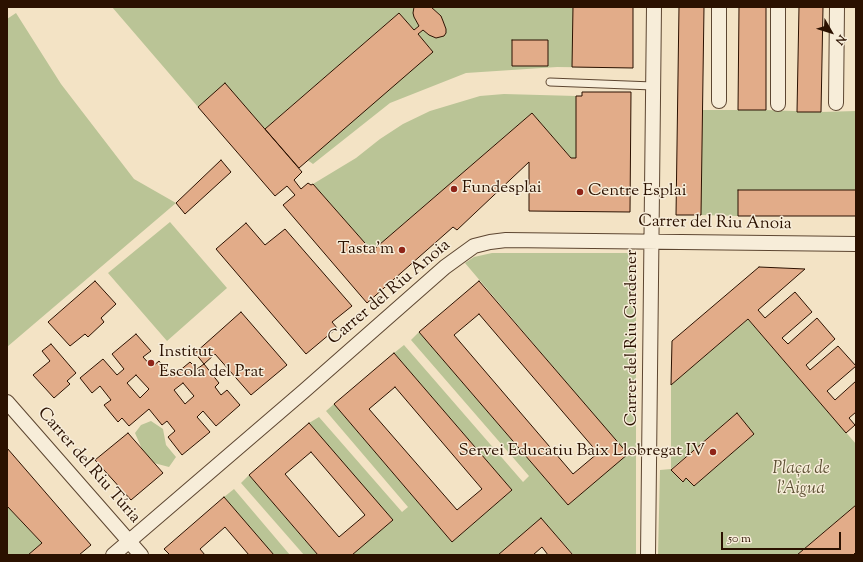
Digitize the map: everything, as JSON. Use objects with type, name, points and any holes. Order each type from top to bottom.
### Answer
[{"type":"street","name":"Carrer del Riu Cardener","points":[[649,553],[654,7]]},
{"type":"street","points":[[719,7],[719,101]]},
{"type":"street","points":[[778,7],[778,104]]},
{"type":"street","points":[[836,103],[837,7]]},
{"type":"street","name":"Carrer del Riu Anoia","points":[[113,555],[304,391],[445,267],[474,246],[506,240],[856,244]]},
{"type":"street","name":"Carrer del Riu Túria","points":[[7,402],[141,555]]},
{"type":"lane","points":[[550,82],[653,86]]},
{"type":"green space","points":[[112,7],[414,7],[413,13],[419,26],[414,30],[399,13],[265,129],[225,84],[198,107]]},
{"type":"green space","points":[[431,7],[633,7],[633,68],[557,67],[466,73],[390,103],[313,164],[306,159],[431,49],[418,34],[423,30],[436,38],[444,36],[446,29],[441,16]]},
{"type":"green space","points":[[16,13],[61,84],[134,179],[176,203],[7,347],[7,19]]},
{"type":"green space","points":[[504,94],[576,96],[576,158],[571,158],[532,113],[372,251],[313,184],[356,158],[380,139],[403,124],[430,111],[480,96]]},
{"type":"green space","points":[[702,110],[821,112],[856,111],[856,190],[739,190],[738,216],[701,215]]},
{"type":"green space","points":[[170,222],[227,288],[167,341],[108,273]]},
{"type":"green space","points":[[492,253],[636,254],[636,555],[574,555],[541,519],[498,555],[352,555],[392,520],[309,423],[319,417],[402,512],[408,507],[326,411],[334,404],[452,542],[512,490],[394,353],[404,345],[523,482],[529,476],[411,340],[419,332],[568,505],[627,454],[465,263],[474,257]]},
{"type":"green space","name":"Plaça de l'Aigua","points":[[748,319],[856,444],[856,505],[797,555],[658,555],[660,470],[671,469],[671,385]],"holes":[[[736,414],[754,434],[694,486],[686,478],[682,482],[671,469]]]},
{"type":"green space","points":[[151,421],[163,429],[166,445],[176,457],[169,467],[154,463],[142,449],[135,433],[141,425]]},
{"type":"green space","points":[[249,475],[318,555],[304,555],[241,483]]},
{"type":"green space","points":[[234,489],[290,555],[273,555],[224,497]]},
{"type":"green space","points":[[7,506],[42,543],[28,555],[7,555]]},
{"type":"building","points":[[414,7],[431,7],[441,16],[446,29],[444,36],[436,38],[423,30],[418,34],[433,52],[299,168],[265,129],[399,13],[414,30],[419,26],[414,17]]},
{"type":"building","points":[[573,7],[633,7],[633,68],[572,67]]},
{"type":"building","points":[[679,7],[704,7],[701,215],[676,215]]},
{"type":"building","points":[[739,7],[766,7],[766,110],[738,110]]},
{"type":"building","points":[[799,7],[823,7],[821,112],[797,112]]},
{"type":"building","points":[[512,40],[548,40],[548,66],[512,66]]},
{"type":"building","name":"Centre Esplai","points":[[225,83],[302,172],[294,180],[301,189],[308,183],[311,185],[313,184],[372,251],[532,113],[571,158],[576,158],[576,96],[582,96],[582,92],[631,92],[630,212],[529,211],[529,162],[457,230],[453,227],[367,303],[283,205],[295,195],[287,186],[275,196],[198,107]]},
{"type":"building","points":[[221,160],[231,172],[185,214],[176,203]]},
{"type":"building","points":[[738,190],[856,190],[856,216],[738,216]]},
{"type":"building","points":[[246,223],[265,245],[285,229],[352,306],[332,322],[337,328],[306,354],[216,249]]},
{"type":"building","points":[[759,267],[805,269],[758,310],[765,318],[795,292],[812,312],[782,338],[788,344],[817,318],[835,339],[806,365],[810,370],[838,346],[856,366],[827,391],[835,400],[856,381],[856,412],[849,418],[855,425],[846,433],[748,319],[671,385],[672,341]]},
{"type":"building","points":[[95,281],[116,304],[101,318],[104,322],[88,337],[85,334],[70,346],[48,322]]},
{"type":"building","points":[[479,281],[628,454],[568,505],[419,332]],"holes":[[[479,314],[598,453],[573,474],[454,335]]]},
{"type":"building","points":[[241,312],[287,365],[251,395],[215,354],[204,364],[195,353]]},
{"type":"building","points":[[136,334],[151,351],[143,357],[152,367],[159,361],[172,377],[190,362],[197,369],[204,364],[219,383],[215,387],[221,395],[227,390],[240,405],[216,426],[203,411],[197,417],[210,432],[182,455],[168,437],[175,431],[167,421],[162,425],[149,409],[129,426],[122,418],[118,422],[104,405],[111,400],[100,386],[92,393],[80,378],[103,359],[117,375],[124,369],[112,354]],"holes":[[[136,375],[149,389],[140,398],[127,383]],[[183,383],[194,396],[185,404],[174,390]]]},
{"type":"building","points":[[51,344],[76,373],[67,381],[70,384],[54,398],[33,375],[50,361],[42,351]]},
{"type":"building","points":[[394,353],[512,490],[452,542],[334,404]],"holes":[[[395,387],[482,489],[457,510],[369,409]]]},
{"type":"building","name":"Servei Educatiu Baix Llobregat IV","points":[[737,413],[754,434],[694,486],[686,478],[683,482],[671,470]]},
{"type":"building","points":[[309,423],[393,520],[352,555],[318,555],[249,475]],"holes":[[[311,452],[365,515],[339,537],[285,474]]]},
{"type":"building","points":[[128,433],[163,473],[131,500],[95,460]]},
{"type":"building","points":[[7,448],[91,545],[79,555],[28,555],[42,543],[7,506]]},
{"type":"building","points":[[224,497],[274,555],[249,555],[225,527],[200,549],[205,555],[170,555],[164,549]]},
{"type":"building","points":[[856,505],[856,552],[853,555],[797,555]]},
{"type":"building","points":[[541,518],[573,555],[548,555],[542,547],[533,555],[498,555]]},
{"type":"place","name":"Fundesplai","points":[[454,189]]},
{"type":"place","name":"Centre Esplai","points":[[580,192]]},
{"type":"place","name":"Tasta'm","points":[[402,250]]},
{"type":"place","name":"Institut Escola del Prat","points":[[151,363]]},
{"type":"place","name":"Servei Educatiu Baix Llobregat IV","points":[[713,452]]}]
